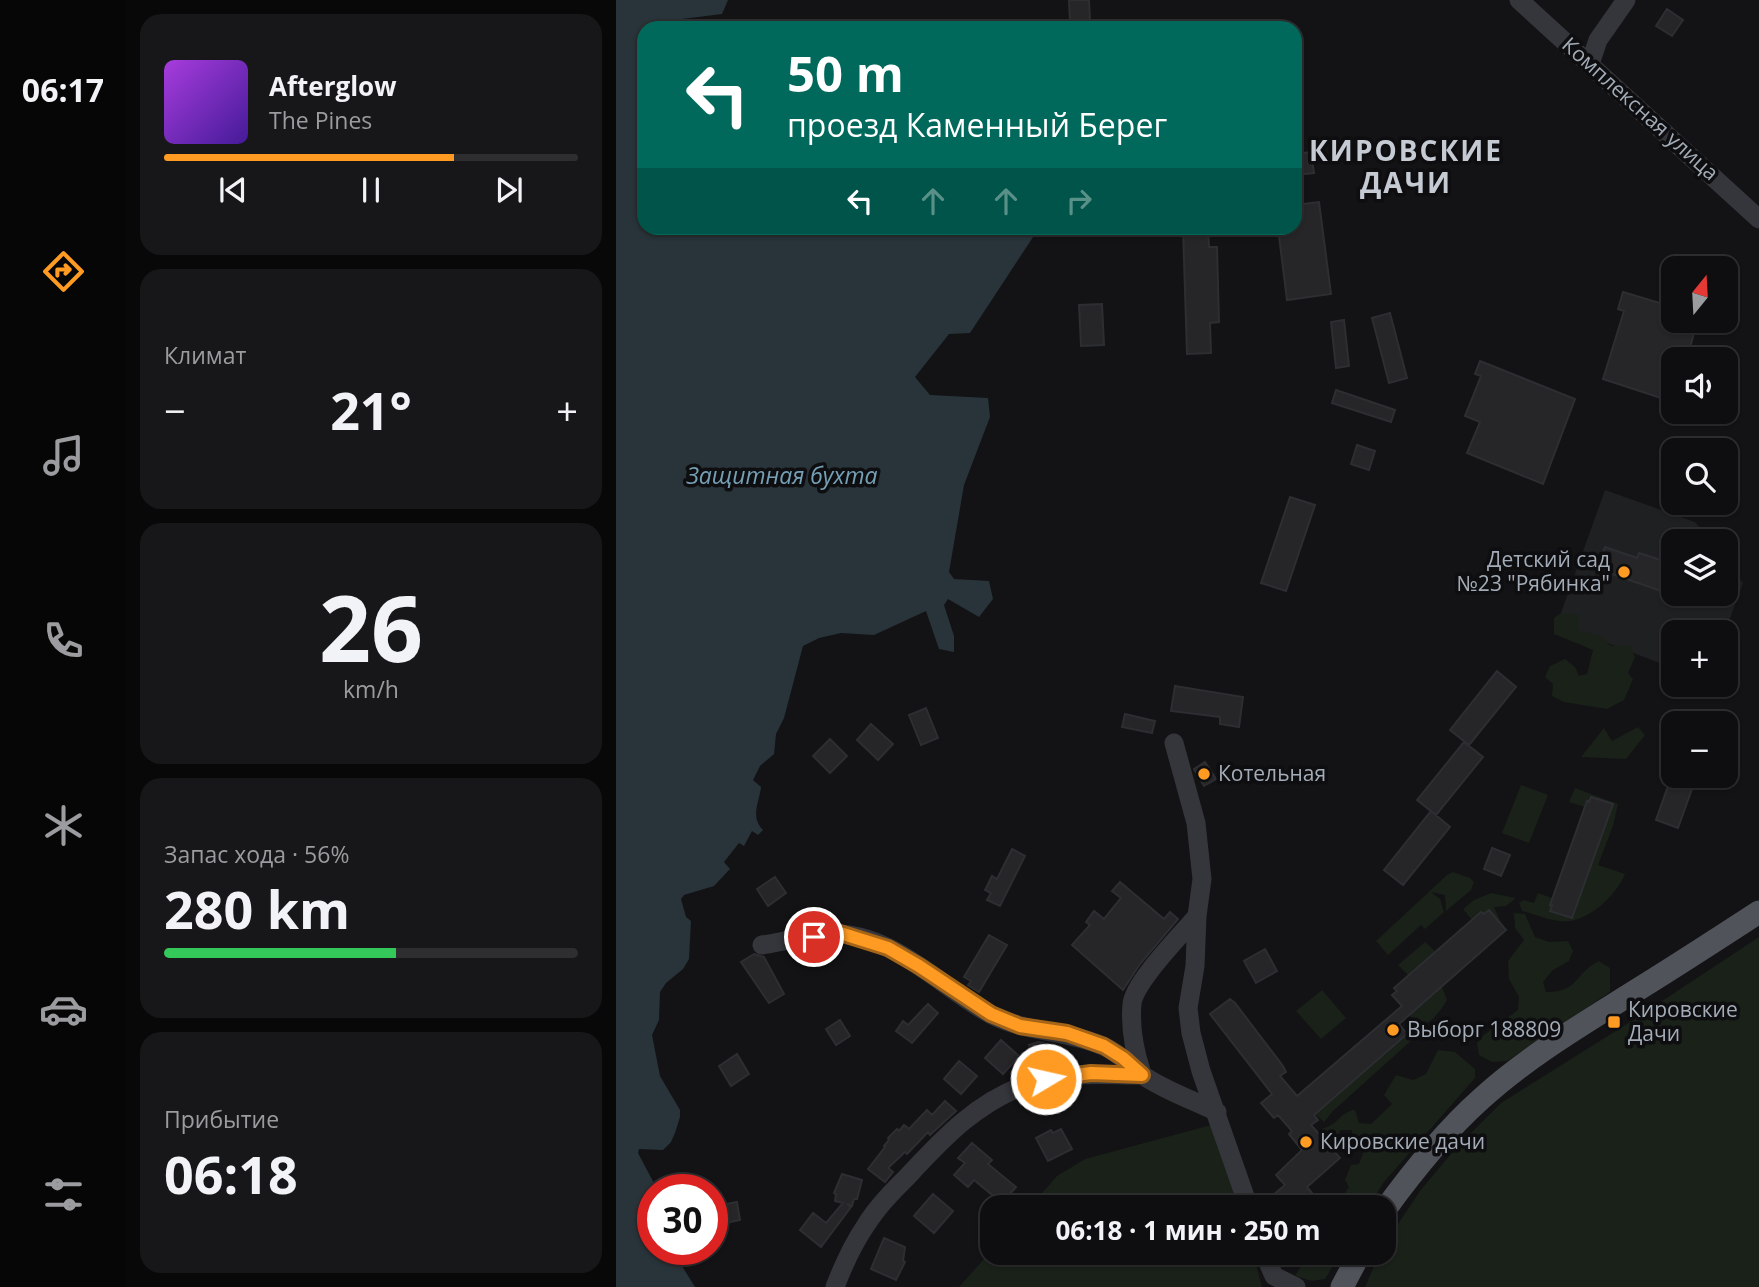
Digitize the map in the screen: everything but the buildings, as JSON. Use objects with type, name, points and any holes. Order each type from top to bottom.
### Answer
[{"type":"main road","points":[[1395,1195],[1436,1144],[1481,1099],[1527,1061],[1759,912]]},
{"type":"main road","points":[[1342,1287],[1354,1265]]},
{"type":"street","name":"Комплексная улица","points":[[1519,0],[1759,219]]},
{"type":"street","points":[[1590,64],[1598,40],[1626,0]]},
{"type":"street","points":[[1174,743],[1196,822],[1202,879],[1195,966],[1188,1009],[1191,1033],[1201,1071],[1245,1195]]},
{"type":"street","points":[[1142,1075],[1136,1055],[1132,1001],[1147,974],[1197,916]]},
{"type":"street","points":[[762,945],[840,933],[873,942],[910,960],[991,1014],[1020,1026],[1067,1033],[1104,1046],[1142,1075],[1217,1112]]},
{"type":"street","points":[[835,1287],[853,1247],[879,1207],[940,1141],[968,1116],[1015,1089],[1032,1083],[1074,1074],[1142,1075]]},
{"type":"street","points":[[1270,1265],[1275,1276],[1296,1287]]},
{"type":"shaded area","name":"Детский сад №23 \"Рябинка\"","points":[[1605,490],[1661,510],[1661,515],[1675,515],[1695,522],[1701,529],[1661,529],[1661,606],[1735,606],[1729,620],[1661,620],[1661,663],[1557,624]]},
{"type":"shaded area","name":"Детский сад №23 \"Рябинка\"","points":[[1738,577],[1743,583],[1738,597]]},
{"type":"shaded area","points":[[1561,613],[1579,615],[1579,631],[1599,635],[1611,646],[1630,646],[1635,657],[1628,673],[1633,679],[1624,700],[1607,709],[1564,702],[1552,696],[1553,684],[1545,677],[1550,666],[1565,659],[1575,667],[1579,676],[1587,674],[1593,650],[1554,634],[1554,618]]},
{"type":"shaded area","points":[[1638,727],[1645,735],[1626,759],[1581,757],[1604,728],[1612,741]]},
{"type":"shaded area","points":[[1521,785],[1548,795],[1529,843],[1502,833]]},
{"type":"shaded area","points":[[1575,788],[1618,804],[1613,826],[1598,865],[1625,874],[1607,900],[1590,914],[1580,918],[1560,921],[1522,911],[1519,903],[1523,900],[1534,903],[1538,893],[1552,898],[1550,911],[1572,918],[1612,804],[1591,797],[1585,807],[1569,802]]},
{"type":"shaded area","points":[[1453,872],[1474,882],[1471,890],[1446,911],[1445,895],[1431,892],[1440,899],[1444,912],[1425,929],[1421,925],[1388,955],[1376,941]]},
{"type":"shaded area","points":[[1491,893],[1516,898],[1506,906],[1494,907],[1502,925],[1489,910],[1484,914],[1481,912],[1472,920],[1463,909],[1474,900]]},
{"type":"shaded area","points":[[1514,913],[1525,914],[1535,937],[1549,942],[1568,941],[1573,951],[1569,961],[1553,970],[1543,982],[1546,992],[1565,989],[1599,961],[1610,968],[1610,992],[1507,1061],[1492,1062],[1479,1055],[1477,1043],[1518,1010],[1519,997],[1509,979],[1508,961],[1524,940],[1515,928]]},
{"type":"shaded area","points":[[1759,937],[1759,1287],[1365,1287],[1375,1265],[1396,1265],[1396,1227],[1420,1191],[1455,1149],[1501,1103]]},
{"type":"shaded area","points":[[1425,942],[1436,952],[1409,976],[1398,965]]},
{"type":"shaded area","points":[[1442,987],[1447,1000],[1429,1022],[1418,1024],[1410,1015]]},
{"type":"shaded area","points":[[1322,990],[1346,1018],[1321,1039],[1296,1011]]},
{"type":"shaded area","points":[[1405,1032],[1412,1032],[1413,1039],[1324,1122],[1315,1114],[1407,1034]]},
{"type":"shaded area","points":[[1438,1050],[1455,1052],[1475,1069],[1475,1078],[1376,1195],[1344,1195],[1349,1187],[1345,1180],[1351,1165],[1359,1164],[1366,1145],[1358,1147],[1352,1142],[1352,1130],[1341,1130],[1334,1140],[1328,1142],[1320,1132],[1346,1113],[1355,1110],[1359,1123],[1371,1124],[1392,1104],[1384,1095],[1396,1075],[1413,1080],[1426,1074]]},
{"type":"shaded area","points":[[1215,1124],[1236,1195],[1040,1195],[1057,1176],[1085,1159]]},
{"type":"shaded area","points":[[980,1263],[1256,1265],[1262,1287],[959,1287]]},
{"type":"shaded area","points":[[1302,1265],[1334,1265],[1325,1279],[1312,1281],[1295,1276]]},
{"type":"water","name":"Защитная бухта","points":[[616,0],[728,0],[722,14],[666,21],[637,21],[637,235],[1034,235],[970,333],[949,334],[915,377],[930,395],[988,398],[990,417],[964,485],[949,572],[954,579],[989,581],[993,599],[979,617],[948,599],[944,605],[954,636],[954,652],[939,649],[926,611],[874,635],[841,633],[819,638],[803,646],[784,718],[776,734],[774,754],[760,766],[753,780],[761,787],[756,815],[763,830],[758,835],[752,831],[744,846],[739,843],[724,862],[730,869],[714,886],[684,895],[681,899],[686,917],[691,921],[689,959],[660,992],[659,1020],[652,1035],[660,1076],[680,1110],[680,1117],[671,1142],[663,1150],[639,1149],[638,1153],[649,1174],[637,1174],[637,1265],[681,1265],[695,1287],[616,1287]]},
{"type":"place","name":"Детский сад №23 \"Рябинка\"","points":[[1624,572]]},
{"type":"place","name":"Котельная","points":[[1204,774]]},
{"type":"place","name":"Кировские Дачи","points":[[1614,1022]]},
{"type":"place","name":"Выборг 188809","points":[[1393,1030]]},
{"type":"place","name":"Кировские дачи","points":[[1306,1142]]},
{"type":"district","name":"КИРОВСКИЕ ДАЧИ","points":[[1406,167]]},
{"type":"route","points":[[814,937],[840,933],[888,948],[991,1014],[1020,1026],[1067,1033],[1104,1046],[1142,1075],[1091,1073],[1046,1079]]}]
